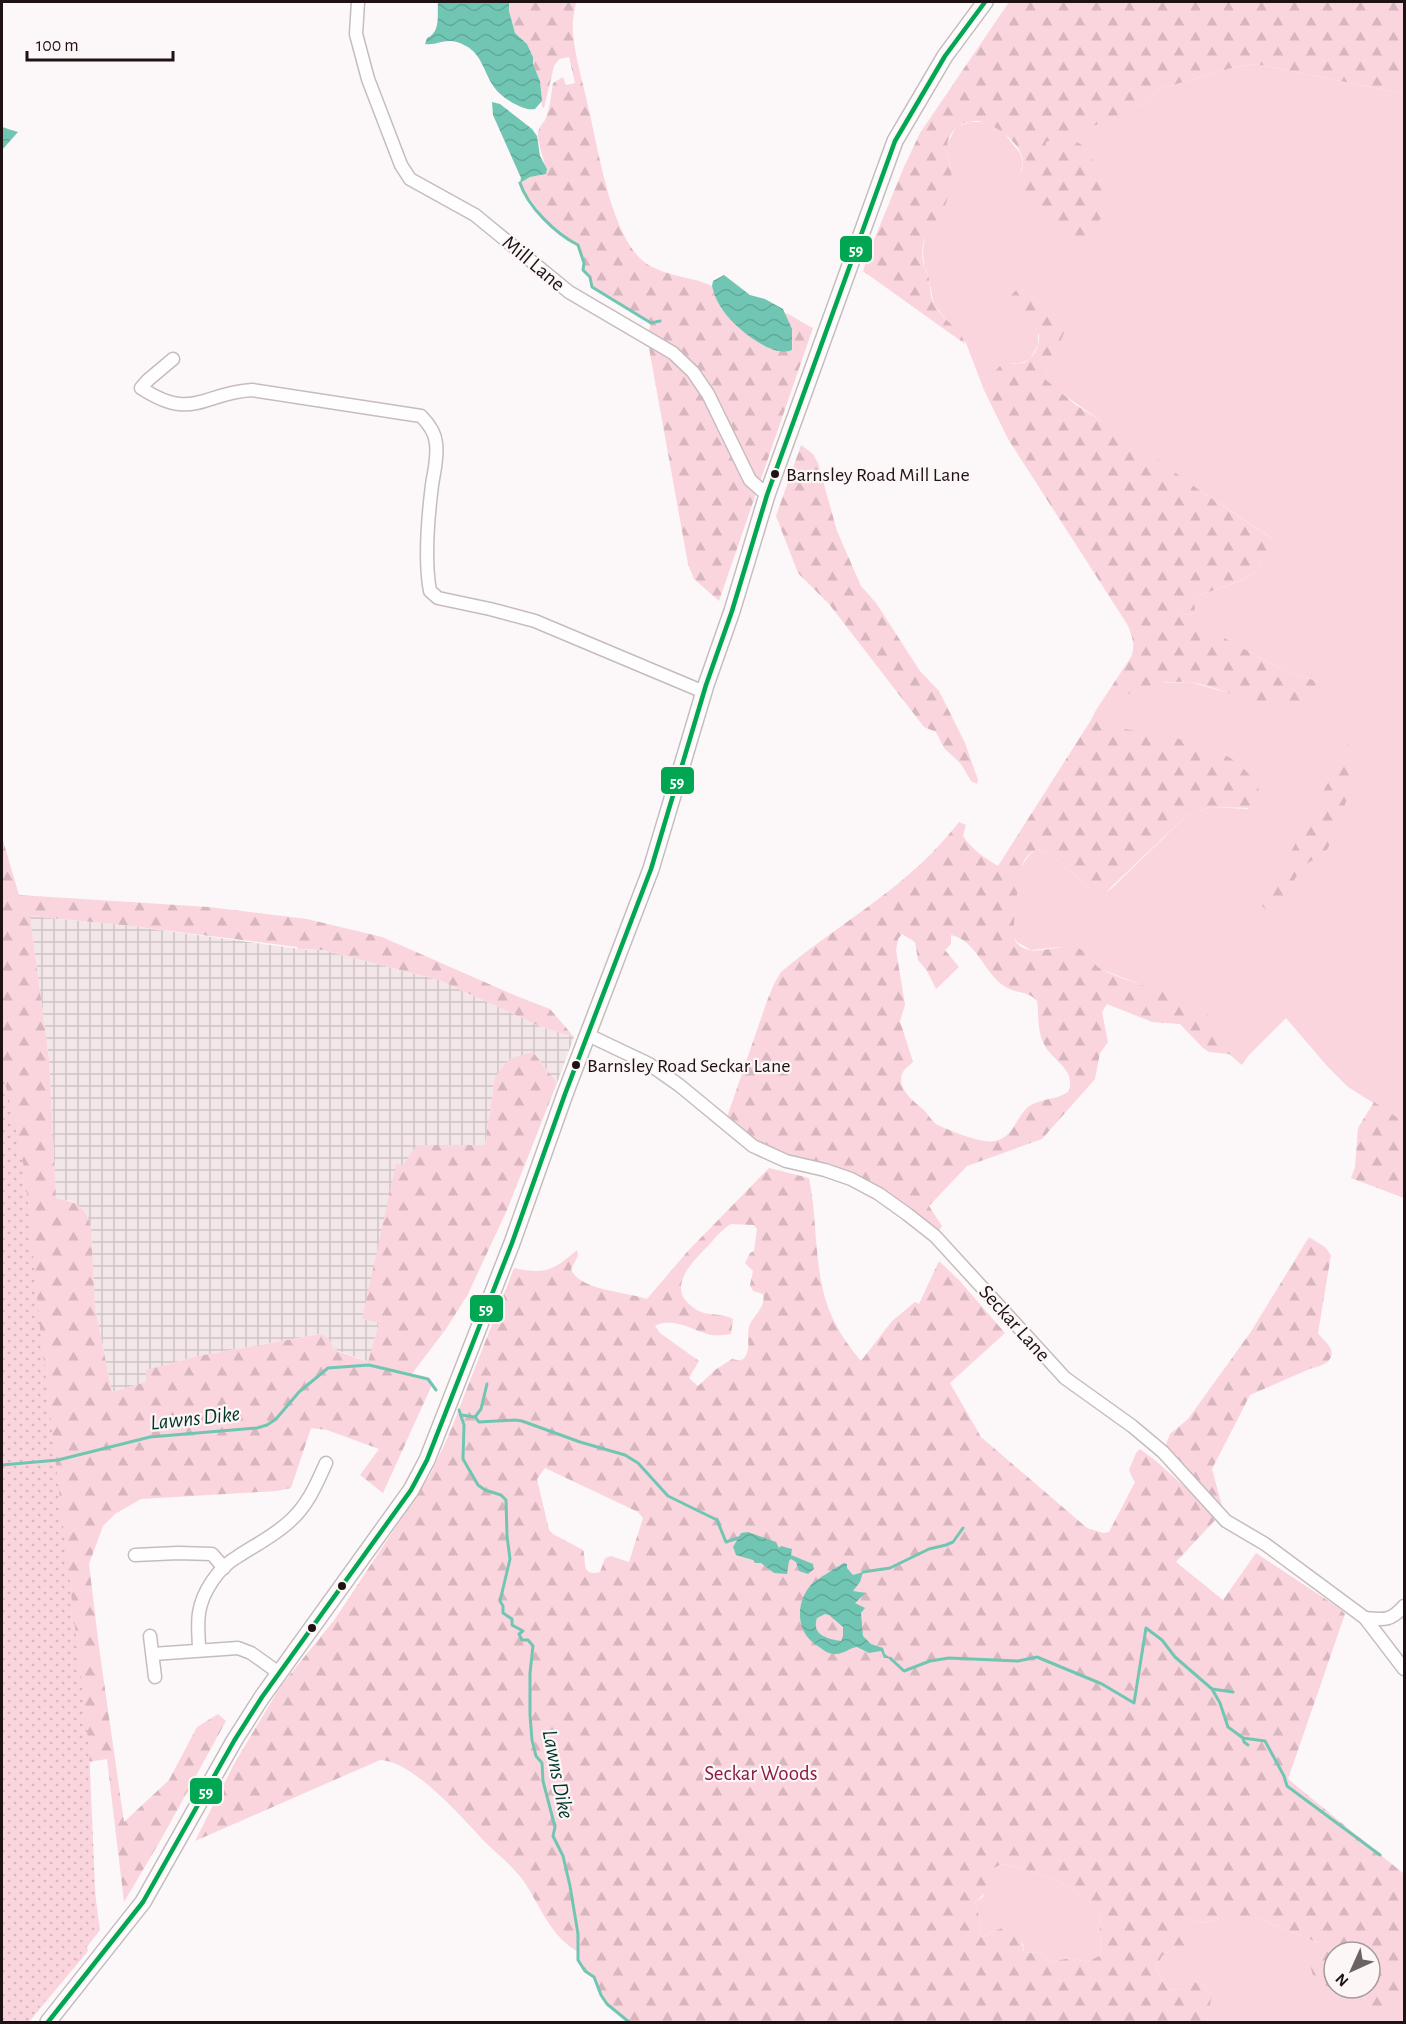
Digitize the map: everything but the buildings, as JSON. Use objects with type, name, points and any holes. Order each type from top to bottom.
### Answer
[{"type":"main road","points":[[48,2022],[131,1918],[159,1875],[234,1741],[279,1673],[411,1490],[427,1460],[512,1243],[651,869],[704,692],[732,611],[767,495],[895,141],[945,56],[985,2]]},
{"type":"street","name":"Mill Lane","points":[[358,2],[357,34],[368,79],[401,165],[410,179],[475,215],[569,292],[673,353],[693,372],[708,394],[750,480],[767,495]]},
{"type":"street","points":[[173,358],[141,388],[156,398],[172,403],[186,406],[203,403],[235,391],[252,390],[421,416],[429,423],[436,441],[427,552],[430,591],[438,598],[535,621],[704,692]]},
{"type":"street","name":"Seckar Lane","points":[[588,1035],[649,1064],[679,1085],[753,1146],[786,1161],[851,1179],[879,1194],[907,1214],[935,1236],[1065,1378],[1132,1426],[1156,1447],[1226,1521],[1265,1544],[1365,1618],[1404,1669]]},
{"type":"street","points":[[199,1650],[198,1617],[200,1605],[206,1593],[224,1568],[237,1556],[270,1538],[294,1518],[312,1492],[326,1462]]},
{"type":"street","points":[[135,1555],[178,1552],[212,1554],[224,1568]]},
{"type":"street","points":[[1365,1618],[1383,1619],[1394,1616],[1404,1606]]},
{"type":"street","points":[[150,1636],[155,1677]]},
{"type":"street","points":[[153,1654],[238,1648],[251,1653],[279,1673]]},
{"type":"shaded area","points":[[30,916],[323,950],[439,980],[544,1028],[574,1037],[557,1083],[533,1052],[495,1078],[485,1146],[417,1145],[362,1319],[379,1323],[369,1362],[333,1349],[328,1337],[320,1334],[198,1356],[147,1370],[146,1382],[112,1392],[95,1308],[91,1227],[83,1210],[72,1201],[56,1198],[49,1059]]},
{"type":"green space","points":[[509,2],[576,2],[573,25],[575,52],[601,166],[622,231],[643,261],[658,270],[712,286],[720,306],[729,318],[746,332],[776,349],[792,350],[791,331],[784,313],[813,328],[719,601],[694,579],[688,564],[647,337],[651,323],[592,287],[590,277],[583,270],[584,263],[578,245],[551,227],[522,189],[520,183],[530,177],[546,174],[538,135],[548,112],[553,83],[563,77],[566,85],[575,83],[569,57],[559,59],[554,66],[544,108],[542,107],[540,81],[533,64],[533,57],[527,44],[515,33]]},
{"type":"green space","points":[[1009,2],[1404,2],[1404,94],[1256,64],[1235,67],[1163,88],[1141,105],[1073,135],[1046,142],[1046,146],[1073,142],[1081,144],[1096,165],[1103,183],[1106,196],[1100,221],[1089,237],[1076,241],[1067,238],[1047,222],[1024,192],[1020,181],[1022,155],[1013,142],[999,130],[985,123],[974,121],[959,125],[948,140],[947,152],[951,175],[944,209],[926,235],[922,253],[933,302],[938,311],[960,334],[965,344],[863,271],[904,167],[920,133]]},
{"type":"green space","points":[[1256,64],[1404,94],[1404,1122],[1348,1087],[1286,1018],[1248,1056],[1191,1004],[1098,968],[1082,950],[1060,947],[1031,950],[1017,942],[1013,936],[1019,876],[1029,856],[1037,849],[1049,853],[1091,889],[1106,892],[1187,815],[1211,807],[1248,809],[1252,779],[1227,756],[1185,741],[1111,728],[1091,720],[1096,710],[1136,689],[1155,683],[1190,682],[1277,707],[1318,682],[1276,666],[1175,612],[1179,609],[1190,615],[1194,613],[1194,597],[1251,575],[1258,569],[1264,552],[1266,550],[1268,552],[1272,538],[1202,492],[1050,385],[1046,380],[1046,375],[1060,341],[1064,324],[1022,289],[1038,331],[1038,345],[1030,359],[1018,364],[1000,366],[984,390],[966,343],[934,305],[928,274],[924,267],[925,236],[951,170],[946,146],[956,127],[969,122],[984,122],[992,125],[1005,134],[1020,153],[1023,162],[1021,171],[1025,192],[1033,206],[1095,166],[1090,156],[1080,146],[1070,144],[1046,146],[1046,142],[1141,105],[1163,88],[1235,67]]},
{"type":"green space","points":[[1022,289],[1064,324],[1064,333],[1046,380],[1076,405],[1128,438],[1202,492],[1276,541],[1278,549],[1272,553],[1266,551],[1258,569],[1251,575],[1194,597],[1195,611],[1190,615],[1179,609],[1176,612],[1276,666],[1318,682],[1299,703],[1280,707],[1267,705],[1199,684],[1173,682],[1140,689],[1096,710],[1131,657],[1133,644],[1130,632],[1008,439],[984,390],[1002,364],[1017,364],[1030,359],[1039,342],[1038,332],[1034,325],[1012,311],[1010,307],[1012,294]]},
{"type":"green space","points":[[801,445],[813,454],[818,463],[837,531],[861,586],[876,603],[920,671],[939,691],[965,743],[978,780],[977,784],[971,781],[961,764],[944,748],[936,732],[924,727],[829,604],[798,573],[776,516]]},
{"type":"green space","points":[[1091,720],[1203,745],[1241,766],[1260,793],[1259,802],[1255,808],[1211,807],[1187,815],[1106,892],[1098,893],[1091,889],[1049,853],[1037,849],[1031,853],[1025,859],[1022,867],[1016,903],[1014,937],[1023,948],[1030,950],[1074,947],[1082,950],[1101,969],[1191,1004],[1214,1021],[1248,1056],[1242,1065],[1229,1054],[1209,1052],[1180,1024],[1152,1022],[1107,1004],[1102,1012],[1108,1042],[1100,1053],[1095,1079],[1042,1139],[967,1166],[929,1206],[942,1226],[935,1236],[879,1194],[786,1161],[725,1123],[767,1001],[781,972],[897,885],[939,845],[959,822],[966,825],[963,836],[970,845],[998,866]],"holes":[[[902,934],[915,942],[918,960],[927,971],[936,989],[959,967],[945,950],[951,944],[951,935],[967,943],[990,973],[1004,986],[1030,995],[1037,1001],[1042,1039],[1047,1050],[1067,1071],[1070,1084],[1068,1092],[1030,1105],[1010,1132],[1001,1139],[983,1141],[938,1125],[903,1088],[901,1083],[903,1072],[913,1062],[900,1021],[905,1005],[896,950],[898,939]]]},
{"type":"green space","points":[[1353,736],[1356,746],[1347,782],[1347,799],[1328,848],[1302,868],[1277,910],[1268,911],[1262,906]]},
{"type":"green space","points":[[2,837],[19,895],[209,907],[307,919],[382,937],[550,1009],[574,1037],[544,1028],[439,980],[323,950],[298,949],[297,947],[123,925],[30,916],[49,1059],[56,1198],[79,1206],[89,1220],[95,1308],[112,1392],[146,1382],[146,1370],[198,1356],[320,1334],[328,1337],[334,1350],[368,1362],[379,1323],[362,1319],[396,1164],[403,1165],[417,1145],[485,1145],[495,1077],[509,1059],[533,1052],[557,1083],[507,1210],[468,1294],[446,1329],[411,1375],[428,1379],[432,1385],[383,1493],[360,1475],[379,1449],[327,1430],[311,1428],[291,1488],[277,1491],[141,1499],[115,1514],[103,1526],[89,1564],[124,1822],[169,1780],[197,1727],[218,1714],[226,1721],[124,1902],[107,1759],[88,1762],[89,1849],[100,1930],[91,1936],[86,1944],[88,1951],[29,2022],[2,2022]]},
{"type":"green space","points":[[2,1068],[25,1172],[40,1328],[89,1747],[97,1934],[28,2022],[2,2022]]},
{"type":"green space","points":[[1374,1102],[1404,1122],[1404,1198],[1351,1178],[1355,1167],[1358,1128]]},
{"type":"green space","name":"Seckar Woods","points":[[769,1168],[809,1178],[823,1289],[838,1328],[861,1361],[892,1321],[915,1302],[919,1304],[939,1261],[959,1280],[1005,1333],[950,1383],[981,1437],[1087,1528],[1103,1533],[1109,1532],[1135,1482],[1129,1470],[1140,1449],[1218,1517],[1176,1562],[1223,1600],[1256,1553],[1339,1608],[1345,1614],[1288,1779],[1404,1874],[1404,2004],[1378,2012],[1371,2008],[1365,2000],[1382,2000],[1382,1940],[1322,1940],[1322,1984],[1312,1973],[1311,1965],[1319,1943],[1255,1917],[1228,1917],[1205,1923],[1187,1918],[1180,1922],[1191,1940],[1186,1952],[1174,1948],[1162,1956],[1156,1968],[1169,1990],[1182,1989],[1190,1981],[1200,1984],[1212,1994],[1207,2019],[1209,2022],[629,2022],[605,2001],[595,1979],[581,1965],[579,1952],[569,1946],[553,1930],[515,1870],[438,1793],[408,1770],[393,1763],[380,1760],[195,1841],[234,1764],[280,1687],[335,1619],[430,1475],[448,1437],[514,1268],[534,1271],[548,1269],[562,1262],[577,1250],[578,1256],[571,1269],[575,1276],[583,1282],[647,1299],[687,1252]],"holes":[[[731,1224],[754,1225],[757,1229],[754,1251],[750,1253],[745,1263],[753,1271],[750,1285],[753,1291],[763,1294],[764,1299],[760,1310],[750,1324],[748,1349],[744,1359],[732,1359],[715,1370],[698,1386],[689,1378],[699,1361],[660,1333],[655,1326],[662,1323],[676,1323],[711,1335],[731,1334],[733,1319],[697,1310],[687,1302],[682,1294],[681,1285],[683,1277],[694,1260]],[[545,1468],[638,1512],[643,1518],[629,1562],[611,1556],[605,1558],[600,1572],[589,1572],[583,1550],[549,1530],[537,1479]],[[1002,1864],[1054,1880],[1089,1901],[1099,1911],[1101,1955],[1087,1962],[1071,1958],[1048,1962],[1040,1953],[1024,1952],[1019,1933],[1004,1927],[981,1937],[980,1919],[975,1902],[987,1888],[990,1870]]]},
{"type":"green space","points":[[1309,1237],[1325,1247],[1331,1255],[1318,1333],[1331,1349],[1331,1357],[1323,1365],[1250,1395],[1212,1469],[1226,1521],[1163,1452],[1170,1434],[1188,1419],[1250,1333]]},
{"type":"green space","points":[[1002,1864],[1054,1880],[1089,1901],[1099,1911],[1101,1955],[1087,1962],[1071,1958],[1048,1962],[1040,1953],[1024,1952],[1023,1944],[1004,1927],[981,1937],[980,1919],[975,1902],[983,1897],[990,1870]]},
{"type":"green space","points":[[1228,1917],[1255,1917],[1319,1943],[1322,1958],[1322,2000],[1365,2000],[1371,2008],[1404,2004],[1404,2022],[1209,2022],[1207,2019],[1211,1993],[1200,1984],[1169,1990],[1156,1968],[1162,1956],[1174,1948],[1186,1951],[1179,1922],[1187,1918],[1205,1923]]},
{"type":"water","points":[[438,2],[509,2],[515,33],[527,44],[540,81],[542,101],[535,109],[522,107],[500,94],[492,84],[479,58],[466,46],[453,41],[425,44],[436,27]]},
{"type":"water","points":[[492,102],[500,104],[532,129],[537,136],[540,156],[547,169],[546,174],[530,177],[520,183],[521,178],[493,115]]},
{"type":"water","points":[[2,127],[18,132],[2,150]]},
{"type":"water","points":[[724,275],[750,295],[765,299],[783,309],[792,329],[792,350],[784,352],[765,346],[745,333],[729,318],[718,303],[712,286],[713,281]]},
{"type":"water","points":[[748,1532],[776,1542],[779,1548],[781,1546],[792,1549],[791,1555],[813,1564],[814,1569],[808,1574],[799,1571],[796,1562],[791,1559],[787,1574],[774,1573],[761,1563],[755,1563],[753,1560],[736,1555],[733,1547],[741,1533]]},
{"type":"water","points":[[844,1563],[853,1575],[863,1572],[860,1582],[853,1591],[866,1593],[855,1603],[865,1608],[861,1613],[863,1636],[871,1644],[883,1648],[885,1654],[890,1658],[884,1658],[881,1651],[869,1653],[857,1647],[833,1654],[815,1644],[805,1632],[800,1609],[805,1593],[812,1584]],"holes":[[[825,1614],[843,1627],[841,1641],[822,1635],[816,1628],[817,1618]]]},
{"type":"waterway","points":[[520,183],[529,201],[544,219],[578,245],[584,263],[583,270],[590,277],[592,287],[651,323],[660,321]]},
{"type":"waterway","name":"Lawns Dike","points":[[2,1465],[58,1460],[150,1437],[257,1428],[276,1419],[299,1392],[328,1368],[369,1365],[428,1379],[436,1390]]},
{"type":"waterway","points":[[475,1417],[481,1409],[487,1384]]},
{"type":"waterway","name":"Lawns Dike","points":[[459,1410],[464,1425],[463,1459],[478,1485],[501,1495],[506,1500],[510,1559],[500,1601],[503,1613],[512,1619],[512,1625],[523,1631],[519,1634],[522,1640],[528,1640],[533,1646],[530,1673],[532,1740],[536,1756],[542,1763],[543,1781],[555,1827],[553,1836],[563,1856],[570,1886],[578,1934],[578,1960],[585,1971],[594,1977],[607,2004],[629,2022]]},
{"type":"waterway","points":[[461,1415],[475,1417],[479,1422],[522,1421],[625,1455],[638,1463],[668,1496],[717,1520],[726,1542],[738,1538]]},
{"type":"waterway","points":[[863,1572],[890,1568],[929,1549],[953,1542],[963,1528]]},
{"type":"waterway","points":[[890,1658],[904,1671],[930,1661],[949,1658],[1018,1661],[1037,1657],[1102,1684],[1134,1703],[1146,1628],[1162,1640],[1175,1657],[1212,1689],[1220,1703],[1228,1727],[1243,1738],[1265,1741],[1287,1786],[1380,1855]]},
{"type":"waterway","points":[[1212,1689],[1233,1692]]},
{"type":"waterway","points":[[1243,1738],[1248,1745]]},
{"type":"transit line","name":"59","points":[[48,2022],[143,1902],[234,1741],[262,1697],[411,1490],[427,1460],[512,1243],[565,1094],[651,869],[706,685],[732,611],[767,495],[895,141],[945,56],[985,2]]},
{"type":"place","name":"Barnsley Road Mill Lane","points":[[775,474]]},
{"type":"place","name":"Barnsley Road Seckar Lane","points":[[576,1065]]}]
